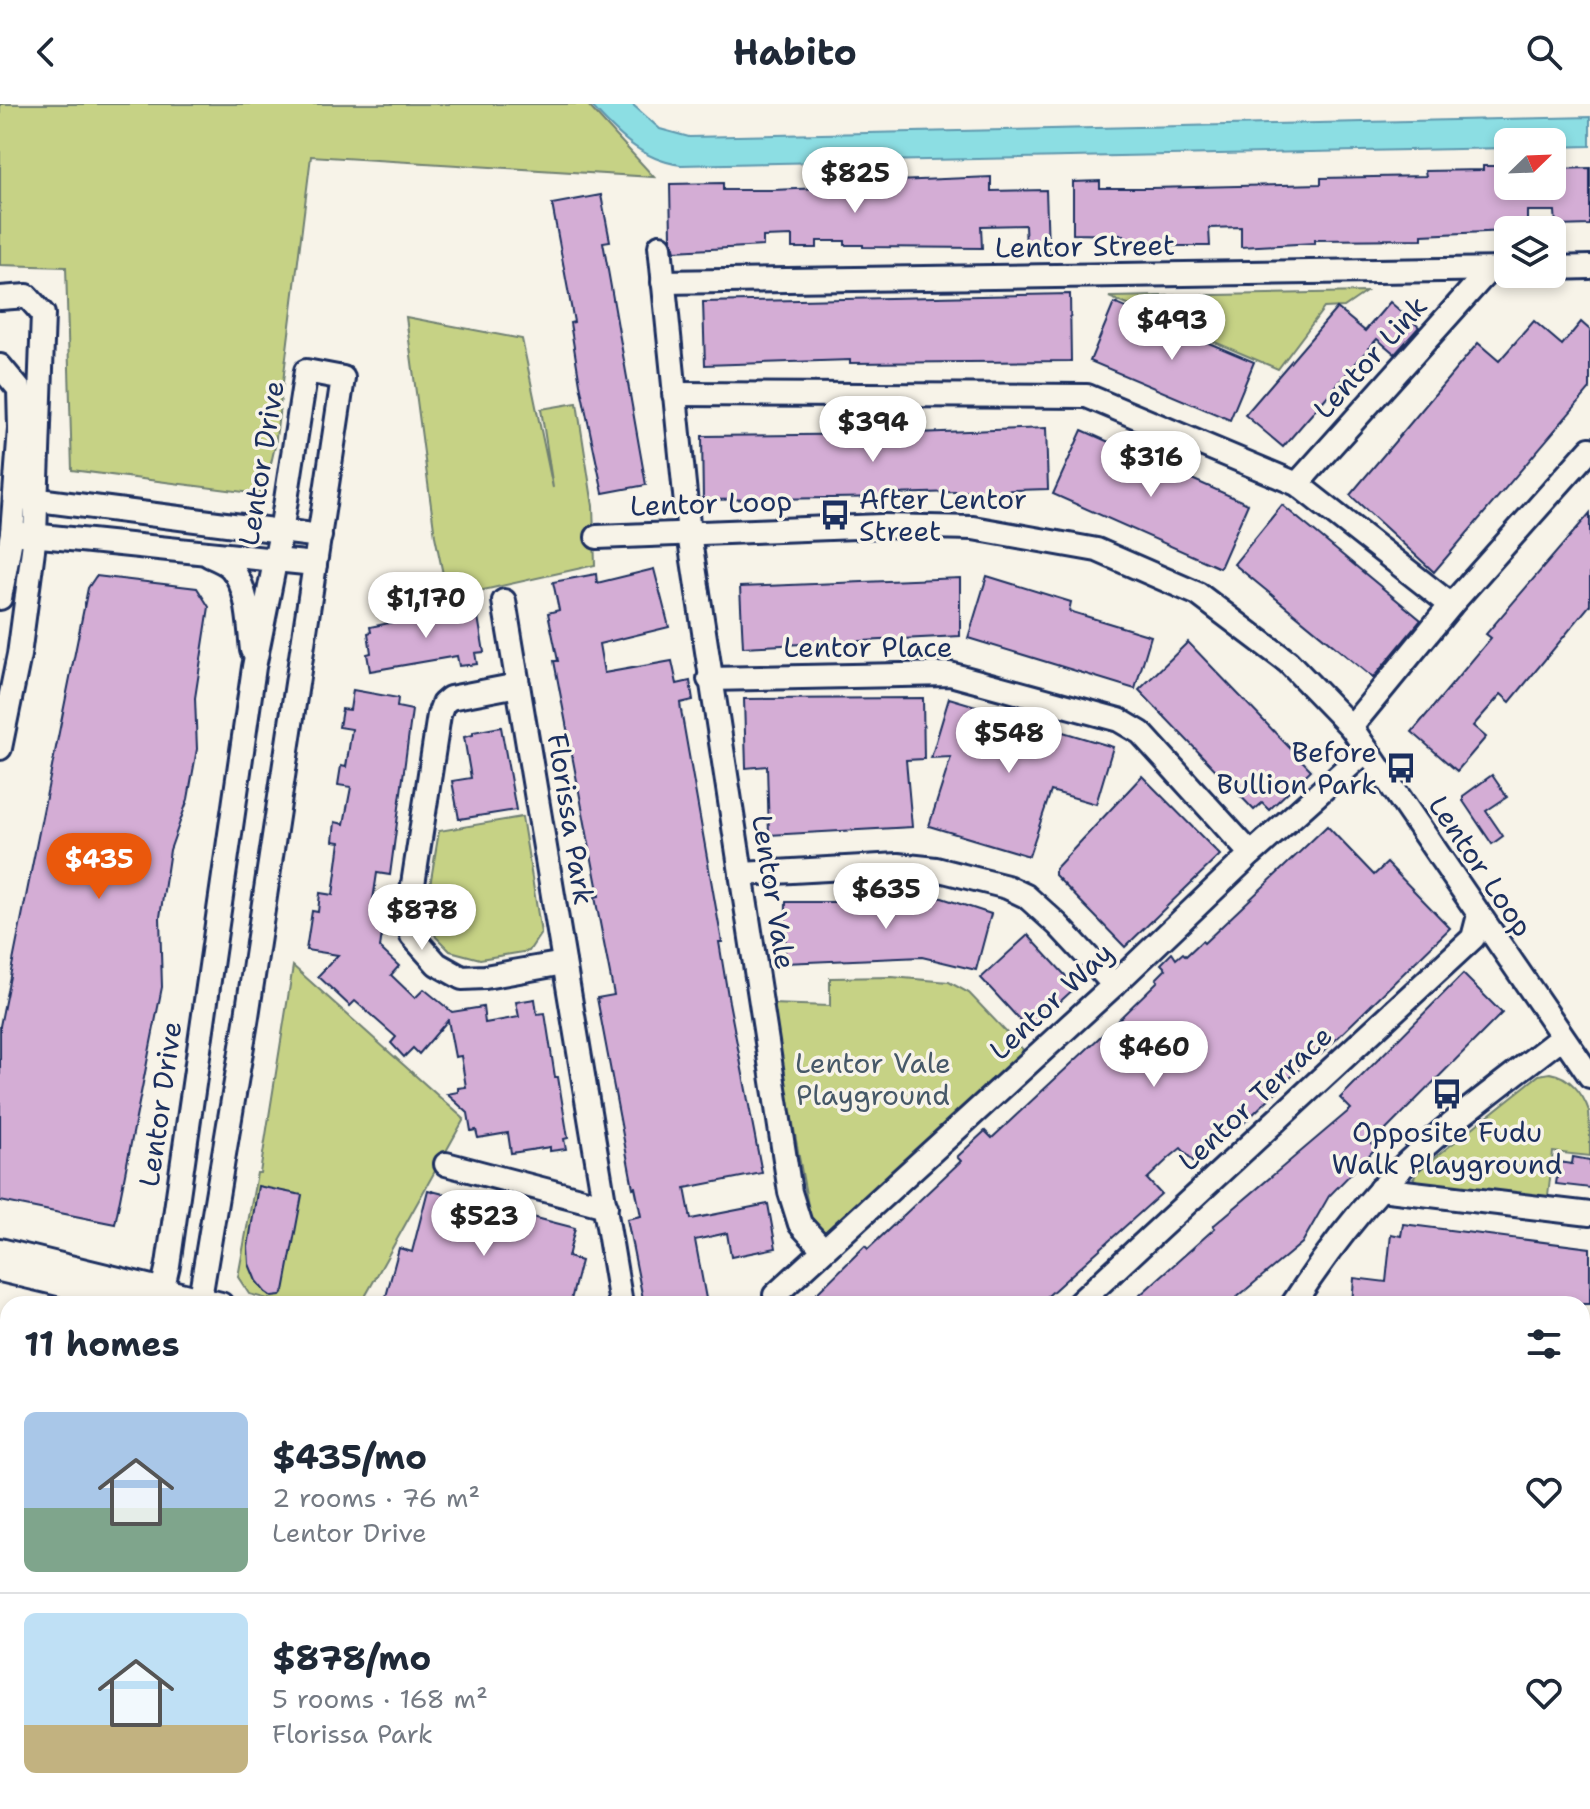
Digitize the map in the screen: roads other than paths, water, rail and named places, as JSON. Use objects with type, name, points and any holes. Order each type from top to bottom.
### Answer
[{"type":"street","points":[[660,246],[689,534]]},
{"type":"street","points":[[1566,268],[1590,267]]},
{"type":"street","name":"Lentor Street","points":[[663,282],[1494,270]]},
{"type":"street","name":"Lentor Link","points":[[1297,484],[1494,274]]},
{"type":"street","points":[[0,298],[27,296],[43,314],[26,499],[12,533],[0,598]]},
{"type":"street","points":[[0,366],[19,389],[26,499],[35,535],[19,655],[0,748]]},
{"type":"street","name":"Lentor Drive","points":[[161,1296],[254,667],[281,532],[306,371],[343,378],[247,1016],[207,1255],[207,1296]]},
{"type":"street","points":[[674,394],[1078,395],[1094,399],[1297,484],[1451,605]]},
{"type":"street","points":[[1351,727],[1451,605],[1590,449]]},
{"type":"street","points":[[26,499],[320,536]]},
{"type":"street","name":"Lentor Loop","points":[[597,537],[882,526],[973,528],[1097,550],[1198,594],[1288,662],[1351,727],[1479,915],[1483,938],[1590,1076]]},
{"type":"street","points":[[12,533],[315,564]]},
{"type":"street","name":"Lentor Vale","points":[[689,534],[790,1192],[800,1224],[823,1249]]},
{"type":"street","points":[[207,554],[232,568],[246,603],[254,667]]},
{"type":"street","name":"Florissa Park","points":[[504,601],[620,1296]]},
{"type":"street","name":"Lentor Place","points":[[709,679],[950,674],[1119,720],[1141,733],[1251,854]]},
{"type":"street","points":[[518,685],[450,698],[443,704],[408,917],[412,936],[437,964],[462,978],[564,963]]},
{"type":"street","name":"Lentor Way","points":[[775,1295],[1367,750]]},
{"type":"street","points":[[741,874],[898,865],[936,869],[1007,887],[1026,896],[1058,925],[1114,985]]},
{"type":"street","name":"Lentor Terrace","points":[[1087,1296],[1483,938]]},
{"type":"street","points":[[1298,1296],[1327,1252],[1380,1189],[1436,1138],[1562,1037]]},
{"type":"street","points":[[446,1164],[606,1206]]},
{"type":"street","points":[[1380,1189],[1590,1214]]},
{"type":"street","points":[[0,1250],[158,1296]]},
{"type":"street","points":[[0,1270],[109,1296]]},
{"type":"water","points":[[590,104],[632,104],[660,129],[689,137],[1590,117],[1590,146],[1566,147],[1566,128],[1494,128],[1494,148],[681,165],[641,151],[619,134]]},
{"type":"place","name":"After Lentor Street","points":[[835,515]]},
{"type":"place","name":"Before Bullion Park","points":[[1401,768]]},
{"type":"place","name":"Opposite Fudu Walk Playground","points":[[1447,1094]]},
{"type":"park label","name":"Lentor Vale Playground","points":[[873,1079]]}]
